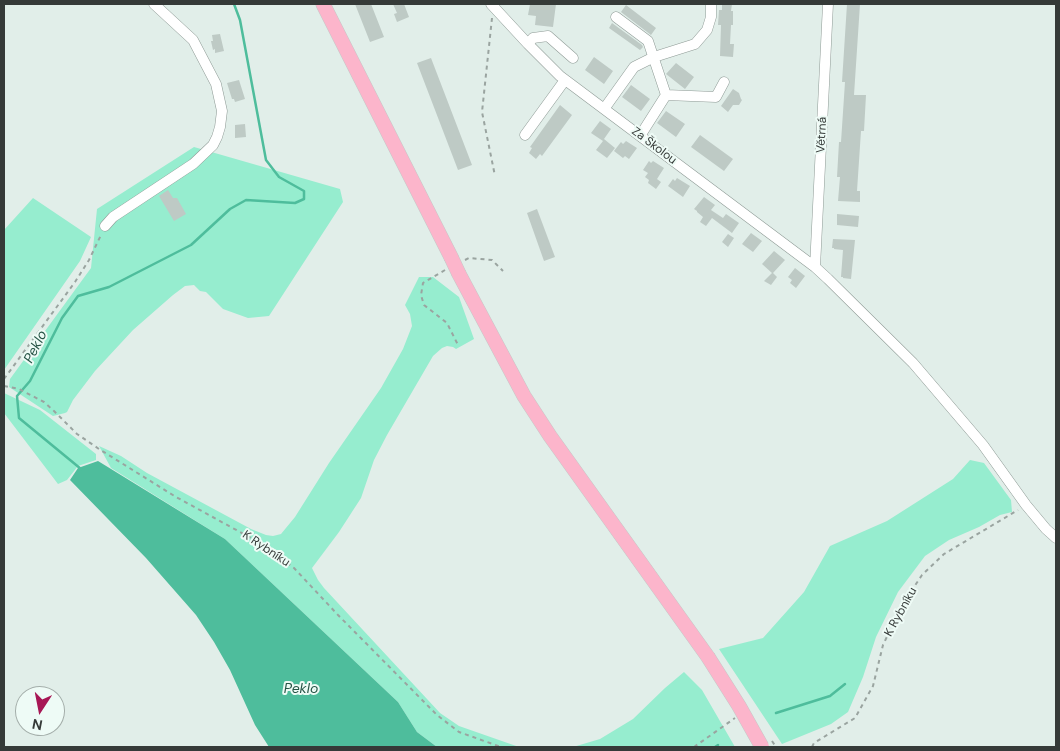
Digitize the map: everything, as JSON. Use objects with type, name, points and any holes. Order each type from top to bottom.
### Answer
[{"type":"main road","points":[[322,4],[454,266],[524,396],[550,436],[708,657],[762,747]]},
{"type":"street","points":[[105,226],[113,217],[193,164],[213,145],[220,127],[222,110],[216,84],[193,40],[154,4]]},
{"type":"street","points":[[604,109],[634,67],[696,44],[707,30],[711,17],[711,4]]},
{"type":"street","name":"Větrná","points":[[815,267],[828,4]]},
{"type":"street","name":"Za Školou","points":[[492,6],[565,80],[828,278],[913,363],[983,445],[1026,505],[1056,538]]},
{"type":"street","points":[[616,17],[648,41],[666,95]]},
{"type":"street","points":[[528,44],[533,38],[548,36],[573,58]]},
{"type":"street","points":[[525,134],[565,80]]},
{"type":"street","points":[[666,95],[716,97],[724,82]]},
{"type":"street","points":[[640,136],[666,95]]},
{"type":"path","points":[[492,6],[482,112],[495,176]]},
{"type":"path","points":[[4,379],[75,282],[89,260],[105,226]]},
{"type":"path","points":[[458,345],[447,323],[424,305],[421,295],[423,283],[469,258],[492,260],[503,271]]},
{"type":"path","name":"K Rybníku","points":[[4,386],[20,389],[44,402],[77,434],[123,465],[176,497],[262,544],[294,568],[437,715],[459,732],[501,747]]},
{"type":"path","name":"K Rybníku","points":[[812,747],[814,743],[855,718],[873,686],[886,637],[902,605],[922,575],[944,554],[1026,505]]},
{"type":"shaded area","points":[[194,147],[340,189],[343,202],[269,316],[248,318],[223,309],[206,292],[200,291],[194,285],[185,286],[133,330],[95,371],[73,400],[67,412],[53,416],[9,387],[10,379],[91,268],[97,209]]},
{"type":"shaded area","points":[[33,198],[91,237],[80,261],[4,370],[4,230]]},
{"type":"shaded area","points":[[419,277],[433,277],[459,297],[474,339],[456,349],[447,346],[442,348],[433,356],[374,460],[361,498],[312,568],[324,588],[440,713],[459,726],[519,747],[437,747],[417,732],[398,702],[225,539],[111,468],[99,446],[121,456],[147,473],[251,529],[266,535],[281,534],[295,517],[329,463],[381,388],[403,349],[412,326],[410,314],[405,305]]},
{"type":"shaded area","points":[[4,393],[40,410],[96,454],[96,460],[78,466],[67,480],[58,484],[4,413]]},
{"type":"shaded area","points":[[970,460],[984,463],[1011,500],[1012,512],[1000,515],[979,527],[949,540],[925,556],[898,592],[876,637],[863,677],[848,712],[831,724],[782,744],[719,649],[763,638],[804,592],[830,546],[887,521],[953,479]]},
{"type":"shaded area","points":[[684,672],[702,690],[735,747],[573,747],[600,739],[633,719]]},
{"type":"water","name":"Peklo","points":[[98,461],[225,539],[398,702],[417,732],[437,747],[269,747],[255,725],[230,670],[196,615],[146,558],[70,480],[78,468]]},
{"type":"building","points":[[355,4],[371,4],[384,37],[370,42]]},
{"type":"building","points":[[393,4],[404,4],[409,17],[397,22],[394,14],[397,13]]},
{"type":"building","points":[[530,4],[556,4],[553,27],[535,25],[536,16],[528,15]]},
{"type":"building","points":[[722,4],[732,4],[733,25],[731,25],[730,44],[734,44],[733,57],[720,56],[721,25],[718,25],[719,10],[722,10]]},
{"type":"building","points":[[847,4],[860,4],[854,95],[866,95],[864,131],[861,131],[857,191],[860,191],[860,202],[838,201],[840,177],[837,177],[845,82],[842,82]]},
{"type":"building","points":[[626,5],[656,28],[651,35],[621,12]]},
{"type":"building","points":[[612,23],[643,47],[640,50],[609,28]]},
{"type":"building","points":[[220,34],[224,51],[215,53],[211,41],[213,41],[212,35]]},
{"type":"building","points":[[594,57],[613,71],[604,84],[585,70]]},
{"type":"building","points":[[431,58],[472,165],[458,170],[417,63]]},
{"type":"building","points":[[676,63],[694,77],[685,89],[666,74]]},
{"type":"building","points":[[239,80],[245,99],[235,102],[232,99],[227,83]]},
{"type":"building","points":[[631,85],[650,99],[641,111],[622,97]]},
{"type":"building","points":[[733,89],[739,93],[742,100],[739,105],[733,105],[728,112],[721,106]]},
{"type":"building","points":[[560,105],[572,115],[542,156],[540,154],[536,159],[529,153],[532,148],[530,147]]},
{"type":"building","points":[[666,111],[685,124],[676,137],[657,123]]},
{"type":"building","points":[[600,121],[611,129],[604,139],[615,148],[607,158],[596,150],[603,141],[591,133]]},
{"type":"building","points":[[245,124],[246,137],[235,138],[235,125]]},
{"type":"building","points":[[700,135],[733,159],[724,171],[691,147]]},
{"type":"building","points":[[626,141],[637,148],[629,159],[625,156],[623,158],[614,151],[621,142],[623,144]]},
{"type":"building","points":[[649,161],[651,163],[653,161],[664,168],[657,179],[661,182],[656,189],[648,183],[649,180],[645,177],[648,173],[643,170]]},
{"type":"building","points":[[677,178],[690,186],[683,197],[668,186],[673,179],[675,181]]},
{"type":"building","points":[[168,190],[173,198],[177,198],[186,214],[174,221],[159,196]]},
{"type":"building","points":[[704,197],[715,205],[711,210],[723,218],[726,214],[739,223],[732,233],[712,218],[706,226],[700,222],[703,217],[694,209]]},
{"type":"building","points":[[537,209],[555,257],[544,261],[527,213]]},
{"type":"building","points":[[837,214],[859,216],[858,227],[837,225]]},
{"type":"building","points":[[751,233],[762,241],[753,252],[742,244]]},
{"type":"building","points":[[728,234],[734,238],[728,247],[722,242]]},
{"type":"building","points":[[833,239],[855,240],[851,279],[841,277],[843,250],[832,248]]},
{"type":"building","points":[[774,251],[785,260],[773,273],[777,277],[771,285],[764,281],[772,273],[762,264]]},
{"type":"building","points":[[795,268],[805,276],[796,288],[790,283],[792,280],[788,277]]},
{"type":"waterway","name":"Peklo","points":[[81,469],[19,418],[17,396],[30,381],[62,318],[78,296],[109,287],[191,245],[230,209],[246,200],[295,203],[304,199],[304,191],[279,177],[266,160],[240,20],[234,4]]},
{"type":"waterway","points":[[776,713],[830,696],[845,684]]}]
